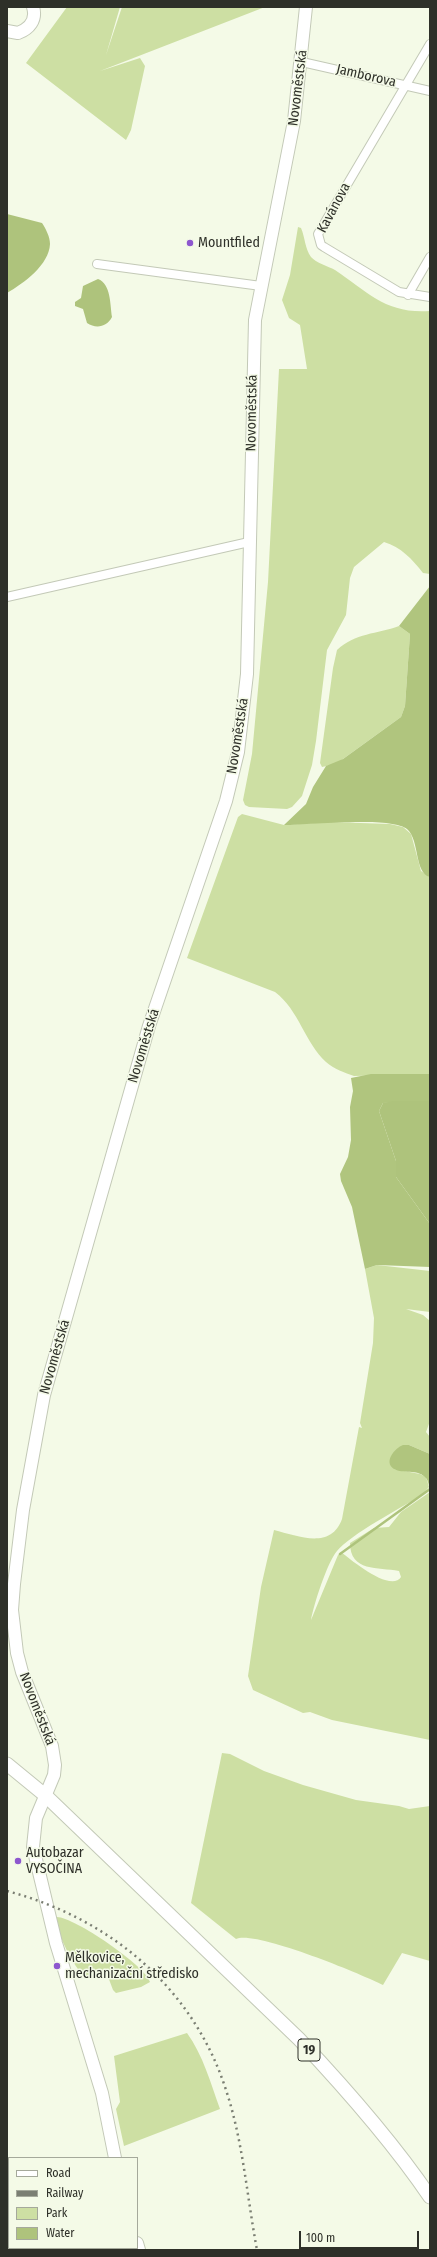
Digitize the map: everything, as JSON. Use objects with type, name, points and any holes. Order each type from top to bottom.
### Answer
[{"type":"main road","name":"19","points":[[7,1764],[46,1796],[299,2040],[333,2076],[380,2131],[428,2192]]},
{"type":"street","points":[[7,31],[18,33],[31,25],[34,18],[33,7]]},
{"type":"street","name":"Novoměstská","points":[[115,2157],[102,2093],[56,1943],[33,1847],[34,1822],[54,1775],[55,1756],[46,1729],[22,1672],[13,1633],[13,1603],[23,1510],[48,1380],[149,1026],[223,809],[234,769],[242,729],[247,674],[253,346],[255,320],[294,121],[302,62],[306,7]]},
{"type":"street","points":[[406,85],[430,44]]},
{"type":"street","name":"Jamborova","points":[[302,62],[430,91]]},
{"type":"street","name":"Kavánova","points":[[406,85],[318,234],[321,245],[324,247],[399,292],[408,294]]},
{"type":"street","points":[[430,257],[408,294],[430,297]]},
{"type":"street","points":[[97,264],[262,286]]},
{"type":"street","points":[[7,597],[249,542]]},
{"type":"green space","points":[[67,7],[120,7],[106,55],[122,7],[265,7],[100,71],[140,58],[145,66],[131,130],[126,140],[26,63]]},
{"type":"green space","points":[[298,227],[301,228],[309,254],[316,261],[335,270],[368,294],[390,305],[401,309],[430,311],[430,574],[423,573],[406,554],[396,547],[384,542],[354,567],[350,578],[346,615],[327,650],[312,765],[302,796],[292,807],[287,809],[249,807],[245,805],[243,800],[252,754],[268,582],[279,369],[307,369],[300,325],[289,318],[282,300],[290,275]]},
{"type":"green space","points":[[399,626],[410,634],[405,706],[401,717],[336,764],[322,767],[320,763],[333,668],[337,650],[351,640]]},
{"type":"green space","points":[[242,814],[284,825],[331,822],[390,824],[403,827],[411,834],[421,871],[430,877],[430,1074],[354,1076],[340,1070],[326,1062],[319,1054],[290,1008],[275,992],[187,958],[238,817]]},
{"type":"green space","points":[[377,1265],[430,1271],[430,1312],[406,1309],[423,1315],[430,1321],[430,1421],[426,1432],[430,1437],[430,1454],[409,1445],[394,1469],[420,1474],[426,1477],[429,1487],[422,1495],[365,1529],[337,1551],[325,1574],[311,1620],[338,1555],[341,1552],[371,1574],[380,1578],[389,1581],[396,1581],[401,1577],[399,1571],[374,1568],[360,1564],[351,1552],[350,1543],[374,1528],[389,1527],[401,1512],[430,1492],[430,1740],[332,1720],[310,1712],[303,1713],[253,1690],[248,1676],[261,1587],[274,1530],[303,1537],[322,1538],[330,1535],[337,1529],[342,1519],[359,1427],[362,1428],[360,1423],[373,1343],[374,1318],[365,1269]]},
{"type":"green space","points":[[222,1753],[230,1754],[264,1771],[303,1785],[356,1800],[399,1806],[409,1809],[430,1806],[430,1961],[402,1953],[383,1985],[308,1954],[264,1941],[247,1938],[236,1939],[191,1903]]},
{"type":"green space","points":[[57,1917],[66,1919],[93,1933],[136,1965],[146,1975],[150,1982],[141,1987],[116,1993],[113,1990],[107,1974],[86,1979],[71,1959],[63,1943],[55,1920]]},
{"type":"green space","points":[[187,2033],[202,2060],[220,2109],[124,2146],[116,2109],[120,2102],[114,2056]]},
{"type":"shaded area","points":[[430,586],[430,877],[421,869],[411,834],[407,829],[398,825],[348,822],[284,825],[306,804],[313,787],[326,766],[343,759],[401,717],[405,706],[410,634],[399,626]]},
{"type":"shaded area","points":[[371,1074],[430,1074],[430,1101],[383,1103],[379,1111],[396,1161],[396,1177],[430,1224],[430,1267],[377,1265],[365,1269],[352,1207],[341,1181],[340,1174],[348,1157],[351,1140],[350,1107],[353,1091],[351,1078]]},
{"type":"shaded area","points":[[403,1445],[409,1445],[430,1454],[430,1487],[427,1479],[422,1475],[414,1472],[394,1469],[391,1466],[391,1456]]},
{"type":"water","points":[[7,214],[42,223],[48,233],[50,244],[49,252],[34,273],[28,279],[7,293]]},
{"type":"water","points":[[98,279],[108,290],[112,317],[104,325],[94,326],[87,323],[83,309],[75,306],[75,302],[81,298],[83,286]]},
{"type":"water","points":[[393,1101],[430,1101],[430,1224],[396,1177],[396,1161],[379,1111],[383,1103]]},
{"type":"waterway","points":[[340,1554],[430,1489]]},
{"type":"railway","points":[[7,1891],[44,1903],[80,1919],[112,1939],[142,1962],[169,1989],[192,2019],[211,2053],[232,2109],[241,2149],[257,2250]]},
{"type":"place","name":"Mountfiled","points":[[190,243]]},
{"type":"place","name":"Autobazar VYSOČINA","points":[[18,1861]]},
{"type":"place","name":"Mělkovice, mechanizační středisko","points":[[57,1966]]}]
